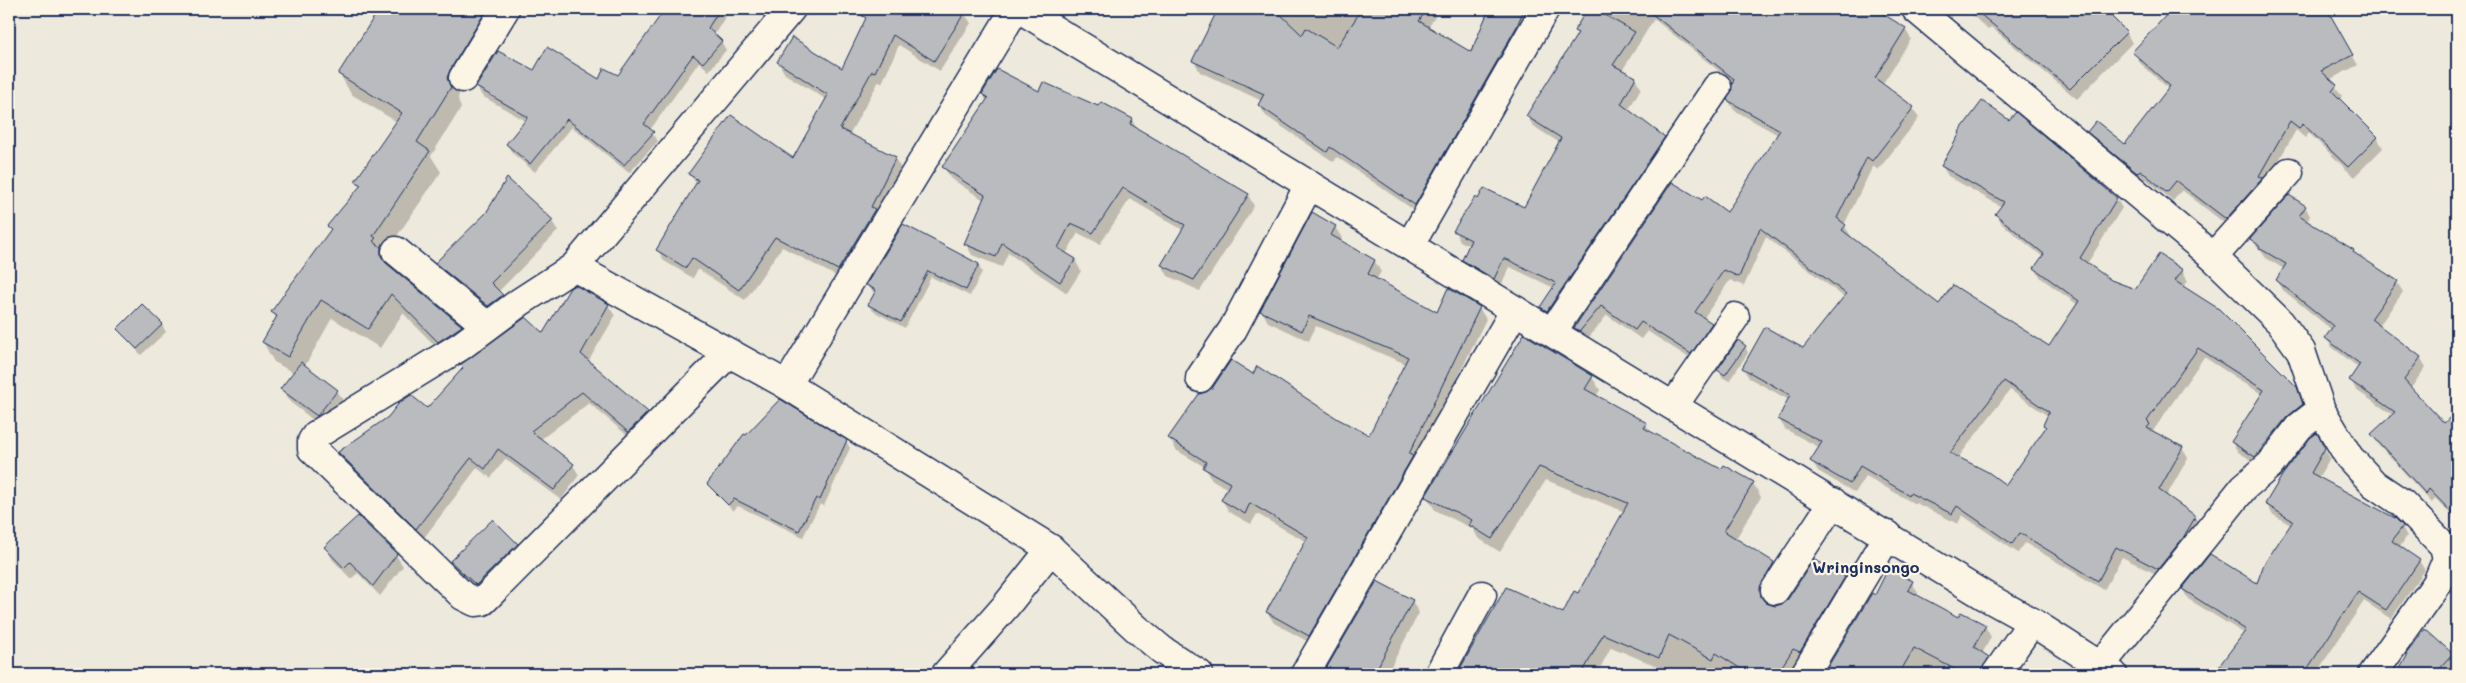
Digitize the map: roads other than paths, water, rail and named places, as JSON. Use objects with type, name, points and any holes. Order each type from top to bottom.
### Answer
[{"type":"street","points":[[463,78],[505,9]]},
{"type":"street","points":[[729,353],[487,600],[475,602],[463,596],[331,470],[312,449],[316,435],[461,346],[574,267],[791,9]]},
{"type":"street","points":[[787,385],[1015,9]]},
{"type":"street","points":[[1020,9],[1309,185],[1410,244],[1985,596],[2032,622],[2107,670],[2244,487],[2270,465],[2299,427],[2321,410]]},
{"type":"street","points":[[1410,244],[1545,9]]},
{"type":"street","points":[[1916,9],[2213,258],[2280,322],[2292,336],[2301,352],[2321,410],[2349,457],[2374,484],[2402,503],[2444,546],[2448,554],[2437,583],[2373,674]]},
{"type":"street","points":[[1552,332],[1717,87]]},
{"type":"street","points":[[2213,258],[2289,172]]},
{"type":"street","points":[[1200,378],[1233,330],[1309,185]]},
{"type":"street","points":[[396,251],[487,326]]},
{"type":"street","points":[[574,267],[787,385],[1051,549],[1138,630],[1162,650],[1199,674]]},
{"type":"street","points":[[1305,674],[1515,310]]},
{"type":"street","points":[[1674,405],[1735,317]]},
{"type":"street","points":[[1775,590],[1833,502]]},
{"type":"street","points":[[1805,674],[1888,535]]},
{"type":"street","points":[[946,674],[1005,607],[1051,549]]},
{"type":"street","points":[[1440,674],[1482,595]]},
{"type":"street","points":[[1996,674],[2032,622]]},
{"type":"district","name":"Wringinsongo","points":[[1866,566]]}]
